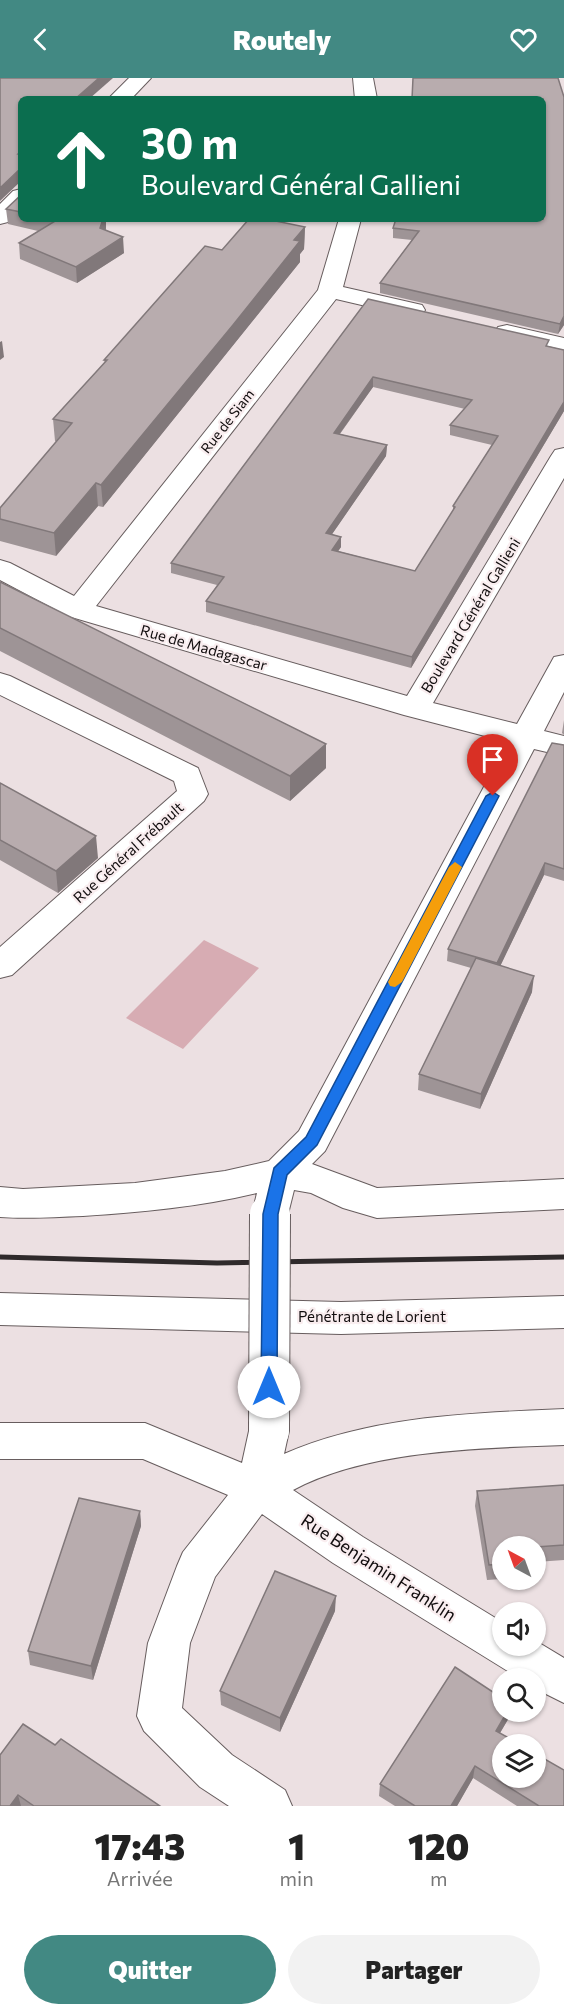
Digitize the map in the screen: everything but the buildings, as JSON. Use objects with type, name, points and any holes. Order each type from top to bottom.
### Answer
[{"type":"street","points":[[122,96],[141,78]]},
{"type":"street","points":[[363,78],[366,96]]},
{"type":"street","points":[[0,217],[18,199]]},
{"type":"street","name":"Rue de Siam","points":[[78,610],[330,291],[349,222]]},
{"type":"street","points":[[330,291],[430,314]]},
{"type":"street","points":[[486,327],[564,345]]},
{"type":"street","name":"Boulevard Général Gallieni","points":[[564,456],[415,708],[564,746]]},
{"type":"street","name":"Rue de Madagascar","points":[[0,569],[78,610],[415,708]]},
{"type":"street","points":[[269,1806],[216,1771],[159,1716],[169,1643],[198,1566],[257,1488],[269,1431],[270,1214],[280,1173],[312,1141],[564,664]]},
{"type":"street","name":"Rue Général Frébault","points":[[0,683],[187,775],[193,794],[0,966]]},
{"type":"street","points":[[0,1202],[23,1204],[135,1198],[225,1186],[280,1173],[317,1179],[356,1198],[377,1203],[564,1194]]},
{"type":"street","name":"Pénétrante de Lorient","points":[[0,1309],[341,1318],[564,1312]]},
{"type":"street","points":[[257,1488],[317,1460],[367,1447],[476,1430],[564,1427]]},
{"type":"street","name":"Rue Benjamin Franklin","points":[[0,1441],[145,1441],[257,1488],[348,1550],[492,1638]]},
{"type":"street","name":"Rue Benjamin Franklin","points":[[521,1656],[564,1682]]},
{"type":"shaded area","points":[[204,940],[259,968],[183,1049],[126,1018]]},
{"type":"railway","points":[[0,1257],[217,1263],[564,1257]]},
{"type":"slow traffic","points":[[395,982],[455,867]]},
{"type":"route","points":[[269,1387],[270,1214],[280,1173],[312,1141],[493,796]]}]
